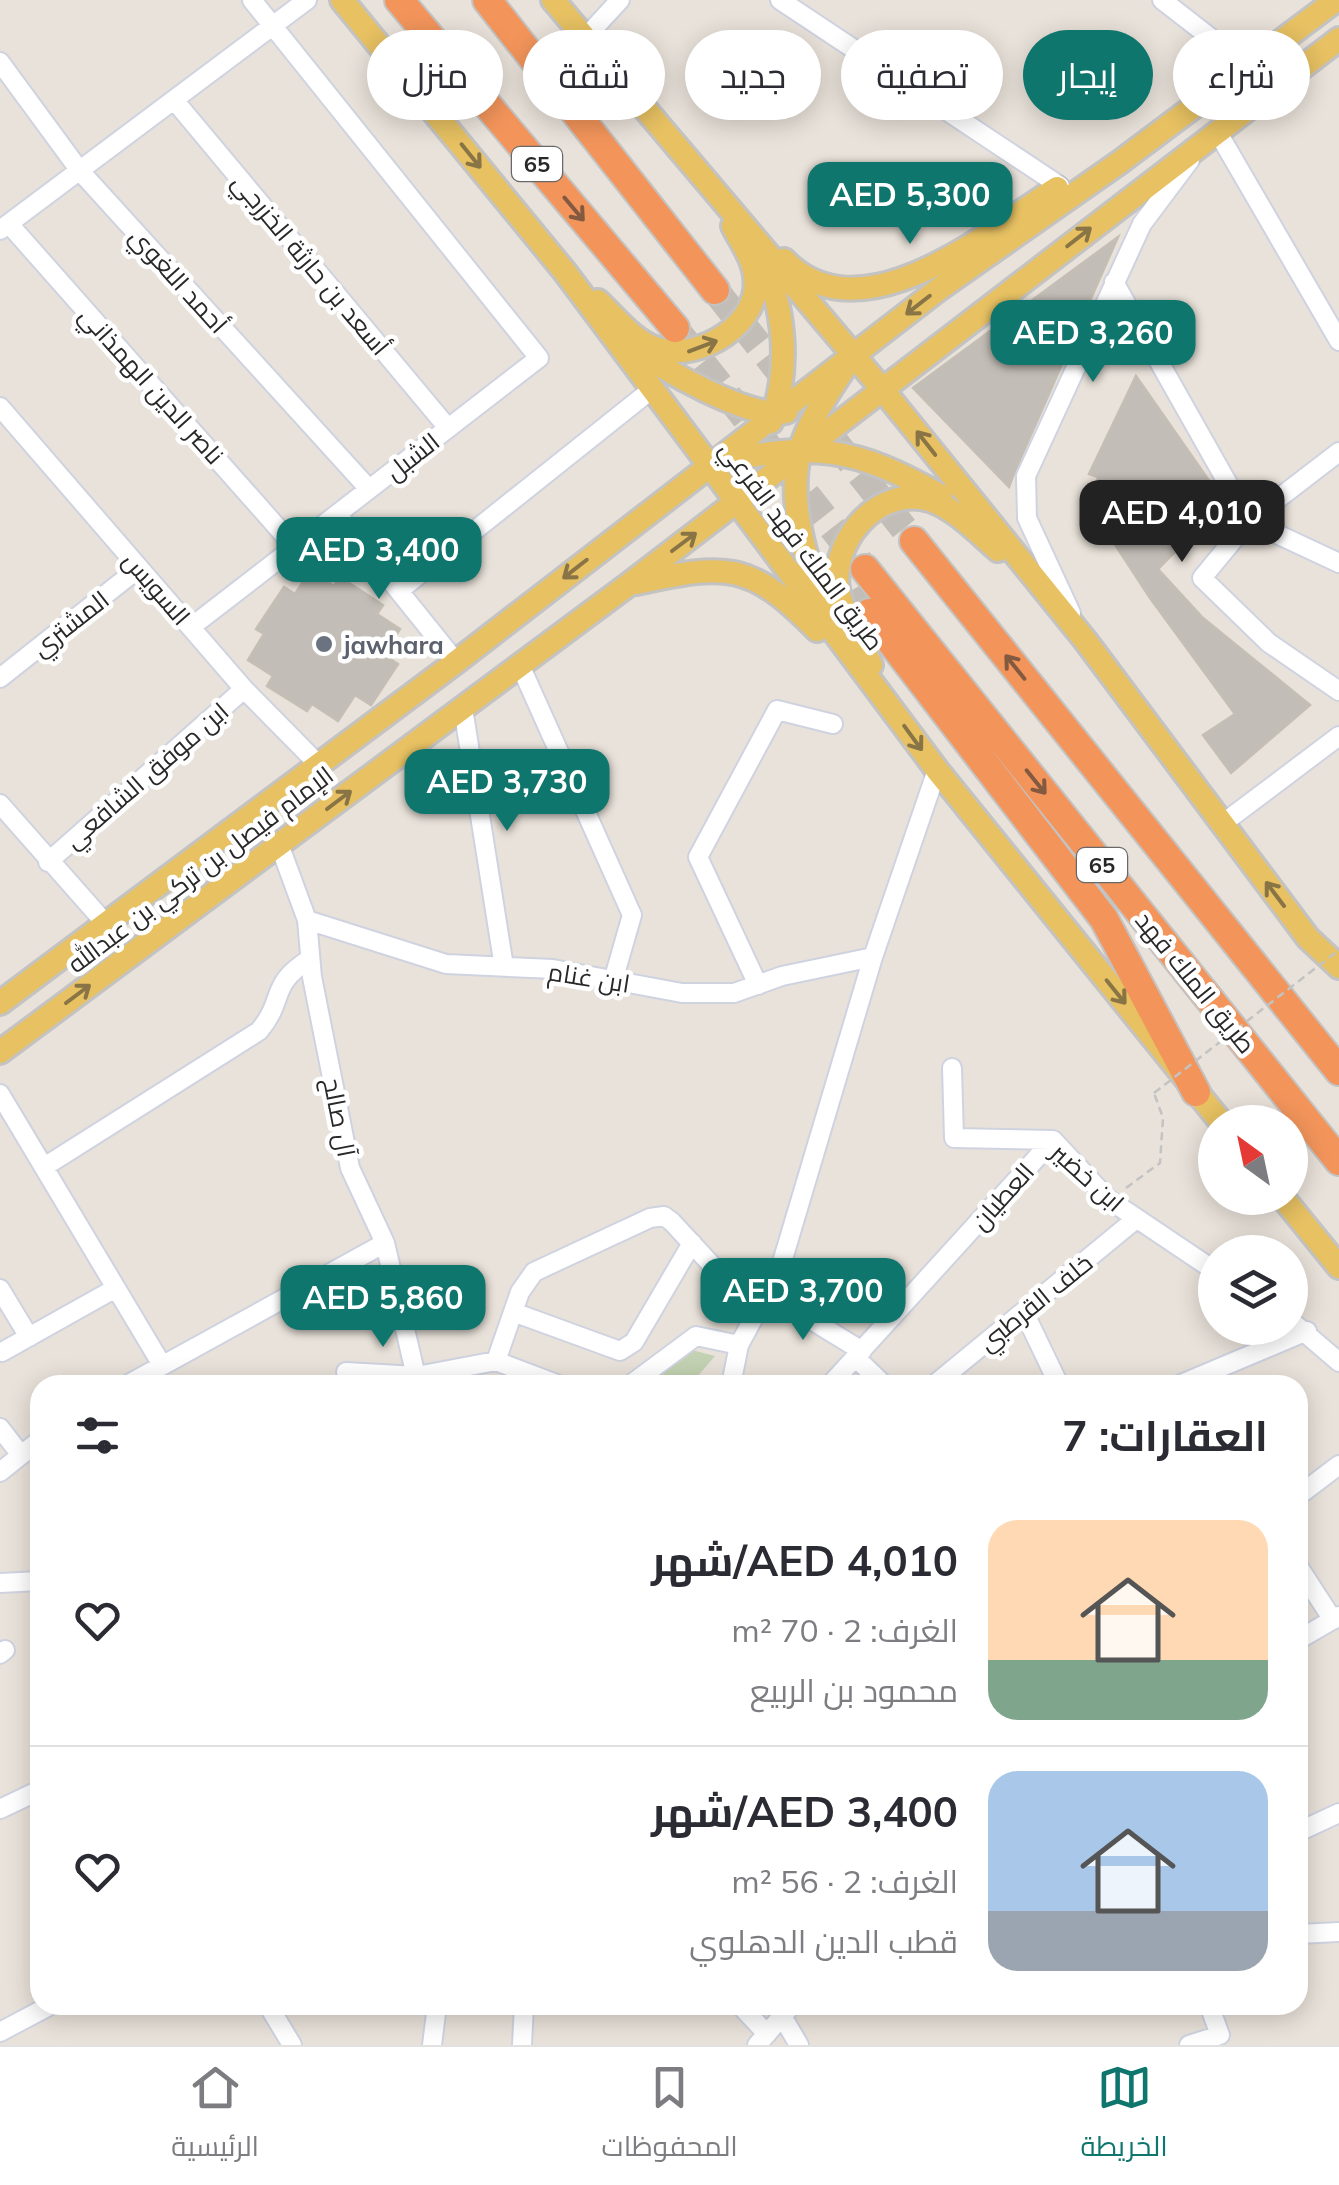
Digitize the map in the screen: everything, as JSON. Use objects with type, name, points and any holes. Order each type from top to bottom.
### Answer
[{"type":"highway","name":"65","points":[[399,0],[675,328]]},
{"type":"highway","name":"65","points":[[487,0],[715,290]]},
{"type":"highway","name":"65","points":[[914,541],[1339,1071]]},
{"type":"highway","name":"طريق الملك فهد","points":[[865,569],[1339,1161]]},
{"type":"highway","points":[[869,614],[1104,919],[1196,1092]]},
{"type":"highway","points":[[1118,796],[1339,1042]]},
{"type":"main road","name":"طريق الملك فهد الفرعي","points":[[342,0],[565,272],[937,770],[1207,1105]]},
{"type":"main road","points":[[553,0],[577,30]]},
{"type":"main road","name":"الإمام فيصل بن تركي بن عبدالله","points":[[1296,30],[1336,0]]},
{"type":"main road","name":"الإمام فيصل بن تركي بن عبدالله","points":[[0,1052],[628,585],[1339,39]]},
{"type":"main road","points":[[655,120],[882,388],[1084,640],[1339,976]]},
{"type":"main road","name":"الإمام فيصل بن تركي بن عبدالله","points":[[0,1002],[456,662],[706,465],[939,289],[1176,120]]},
{"type":"main road","points":[[706,178],[791,267],[822,286],[860,288],[894,284],[942,261],[1060,186],[1120,162]]},
{"type":"main road","points":[[565,272],[645,344],[657,349],[702,349],[724,337],[744,314],[756,280],[750,258],[706,178]]},
{"type":"main road","points":[[706,178],[761,260],[781,311],[774,415],[735,503]]},
{"type":"main road","points":[[565,272],[652,364],[774,415],[882,388]]},
{"type":"main road","points":[[853,356],[800,451],[800,538],[809,574],[886,700]]},
{"type":"main road","points":[[706,465],[759,454],[838,451],[891,467],[953,502],[1036,582]]},
{"type":"main road","points":[[886,700],[839,594],[837,566],[846,540],[870,514],[900,500],[931,501],[950,510],[1036,582]]},
{"type":"main road","points":[[628,585],[689,572],[724,571],[755,579],[778,590],[886,700]]},
{"type":"main road","points":[[1308,938],[1339,967]]},
{"type":"main road","points":[[1296,1215],[1336,1262]]},
{"type":"street","points":[[252,0],[274,26]]},
{"type":"street","points":[[4,227],[308,0]]},
{"type":"street","points":[[592,30],[620,0]]},
{"type":"street","points":[[780,0],[1060,186]]},
{"type":"street","points":[[1162,0],[1201,30]]},
{"type":"street","name":"الشبل","points":[[191,627],[539,358],[274,26]]},
{"type":"street","name":"أحمد اللغوي","points":[[0,62],[80,171],[369,489]]},
{"type":"street","name":"أسعد بن حارثة الخزرجي","points":[[174,100],[448,428]]},
{"type":"street","points":[[1084,640],[1036,542],[1028,518],[1026,476],[1142,224],[1211,136],[1339,340]]},
{"type":"street","name":"ناصر الدين الهمذاني","points":[[4,227],[286,536],[290,550]]},
{"type":"street","points":[[1114,282],[1249,521],[1339,563]]},
{"type":"street","points":[[400,590],[650,390]]},
{"type":"street","name":"السويس","points":[[0,407],[7,430],[319,765]]},
{"type":"street","points":[[1339,478],[1332,458],[1249,521],[1202,578],[1269,643],[1339,691]]},
{"type":"street","points":[[336,514],[456,662]]},
{"type":"street","name":"المشتري","points":[[0,678],[139,568]]},
{"type":"street","points":[[520,665],[632,915],[613,980]]},
{"type":"street","name":"ابن موفق الشافعي","points":[[48,862],[244,688]]},
{"type":"street","points":[[463,708],[504,967]]},
{"type":"street","points":[[758,985],[698,857],[777,710],[833,724]]},
{"type":"street","points":[[1222,824],[1337,743]]},
{"type":"street","points":[[732,1375],[739,1345],[770,1294],[873,958],[937,770]]},
{"type":"street","points":[[0,804],[106,924]]},
{"type":"street","name":"آل صالح","points":[[280,844],[307,920],[310,959],[350,1168],[385,1242],[416,1375]]},
{"type":"street","name":"ابن غنام","points":[[307,920],[446,964],[552,969],[682,993],[734,994],[873,958]]},
{"type":"street","points":[[44,1167],[259,1031],[270,1018],[281,980],[310,959]]},
{"type":"street","name":"ابن خضير","points":[[952,1068],[954,1138],[1052,1140],[1108,1199],[1198,1260]]},
{"type":"street","points":[[0,1094],[162,1365]]},
{"type":"street","name":"العطيان","points":[[839,1375],[1052,1140]]},
{"type":"street","points":[[496,1361],[525,1281],[534,1272],[650,1218],[664,1216],[757,1314]]},
{"type":"street","name":"خلف القرطبي","points":[[946,1375],[1136,1219]]},
{"type":"street","points":[[144,1375],[385,1242]]},
{"type":"street","points":[[513,1312],[620,1351],[634,1342],[692,1244]]},
{"type":"street","points":[[0,1288],[28,1336]]},
{"type":"street","points":[[2,1352],[116,1288]]},
{"type":"street","points":[[770,1294],[859,1354],[876,1375]]},
{"type":"street","points":[[1024,1312],[1054,1375]]},
{"type":"street","points":[[1308,1333],[1339,1362]]},
{"type":"street","points":[[643,1375],[696,1336],[739,1345]]},
{"type":"street","points":[[1206,1375],[1276,1345]]},
{"type":"street","points":[[438,1375],[496,1361],[533,1375]]},
{"type":"street","points":[[346,1372],[373,1375]]},
{"type":"street","points":[[0,1428],[20,1456]]},
{"type":"street","points":[[0,1472],[30,1448]]},
{"type":"street","points":[[1308,1488],[1339,1465]]},
{"type":"street","points":[[1308,1580],[1336,1618],[1308,1634]]},
{"type":"street","points":[[0,1583],[30,1582]]},
{"type":"street","points":[[0,1809],[30,1795]]},
{"type":"street","points":[[1308,1827],[1339,1812]]},
{"type":"street","points":[[1308,1935],[1337,1937]]},
{"type":"street","points":[[6,2045],[0,2034],[33,2015]]},
{"type":"street","points":[[274,2015],[292,2045]]},
{"type":"street","points":[[432,2045],[436,2015]]},
{"type":"street","points":[[522,2045],[524,2015]]},
{"type":"street","points":[[746,2015],[762,2039],[783,2015]]},
{"type":"street","points":[[789,2015],[798,2045]]},
{"type":"street","points":[[1189,2045],[1220,2035],[1213,2015]]},
{"type":"path","points":[[1108,1199],[1160,1163],[1163,1118],[1154,1093],[1339,950]]},
{"type":"green space","points":[[692,1350],[715,1356],[699,1375],[658,1375]]},
{"type":"building","points":[[1118,237],[1015,471],[1009,487],[913,388]]},
{"type":"building","points":[[1136,376],[1224,502],[1158,569],[1203,618],[1310,705],[1231,773],[1203,735],[1235,714],[1150,598],[1101,523],[1106,521],[1094,500],[1098,477],[1089,474]]},
{"type":"building","name":"jawhara","points":[[310,571],[334,586],[340,577],[383,605],[377,614],[400,629],[383,654],[398,664],[371,705],[355,695],[338,721],[312,704],[307,711],[267,686],[273,676],[248,660],[264,634],[256,629],[284,587],[295,594]]},
{"type":"tunnel","points":[[715,290],[795,391]]},
{"type":"tunnel","points":[[676,330],[865,569]]},
{"type":"tunnel","points":[[834,441],[914,541]]},
{"type":"tunnel","points":[[834,552],[869,613]]},
{"type":"place","name":"jawhara","points":[[324,644]]}]
